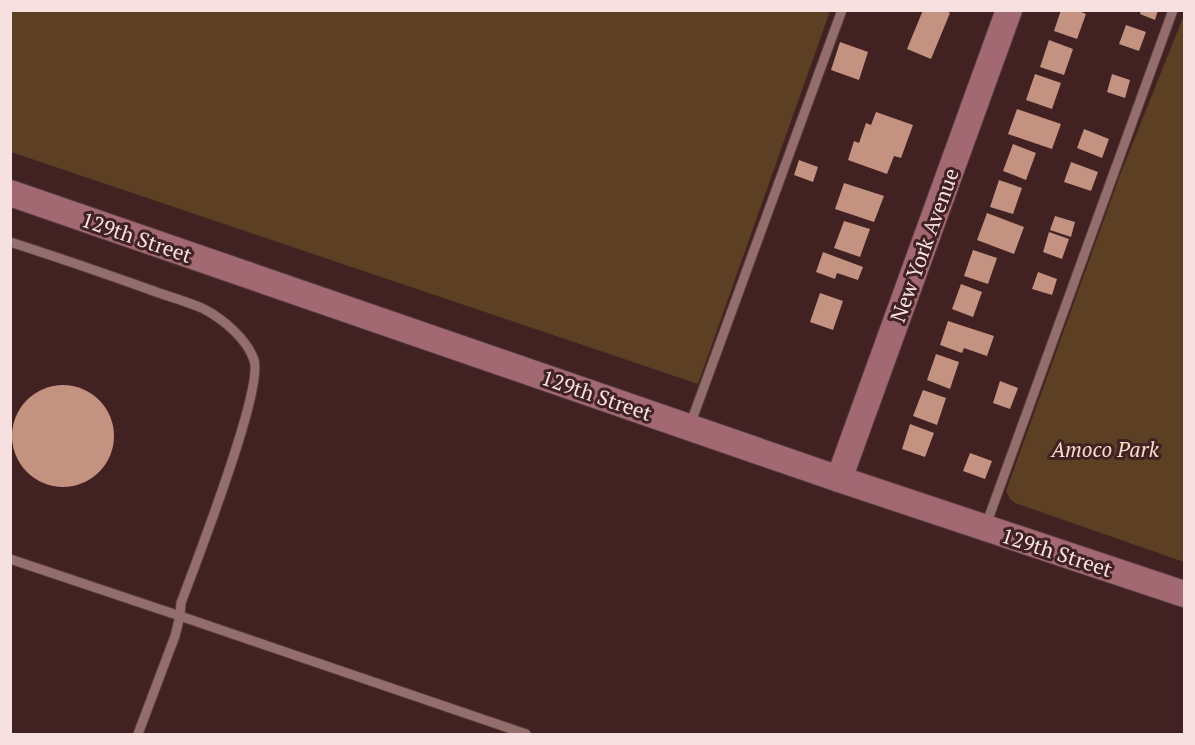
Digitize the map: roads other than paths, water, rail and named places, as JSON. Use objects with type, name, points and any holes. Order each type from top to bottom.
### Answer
[{"type":"main road","name":"New York Avenue","points":[[839,479],[1009,10]]},
{"type":"main road","name":"129th Street","points":[[10,193],[839,479],[1185,594]]},
{"type":"lane","points":[[689,427],[842,10]]},
{"type":"lane","points":[[985,528],[1173,10]]},
{"type":"lane","points":[[10,242],[83,265],[205,310],[229,326],[243,341],[255,361],[254,382],[245,418],[181,603],[175,636],[138,735]]},
{"type":"lane","points":[[10,559],[526,735]]},
{"type":"park label","name":"Amoco Park","points":[[1105,449]]}]
